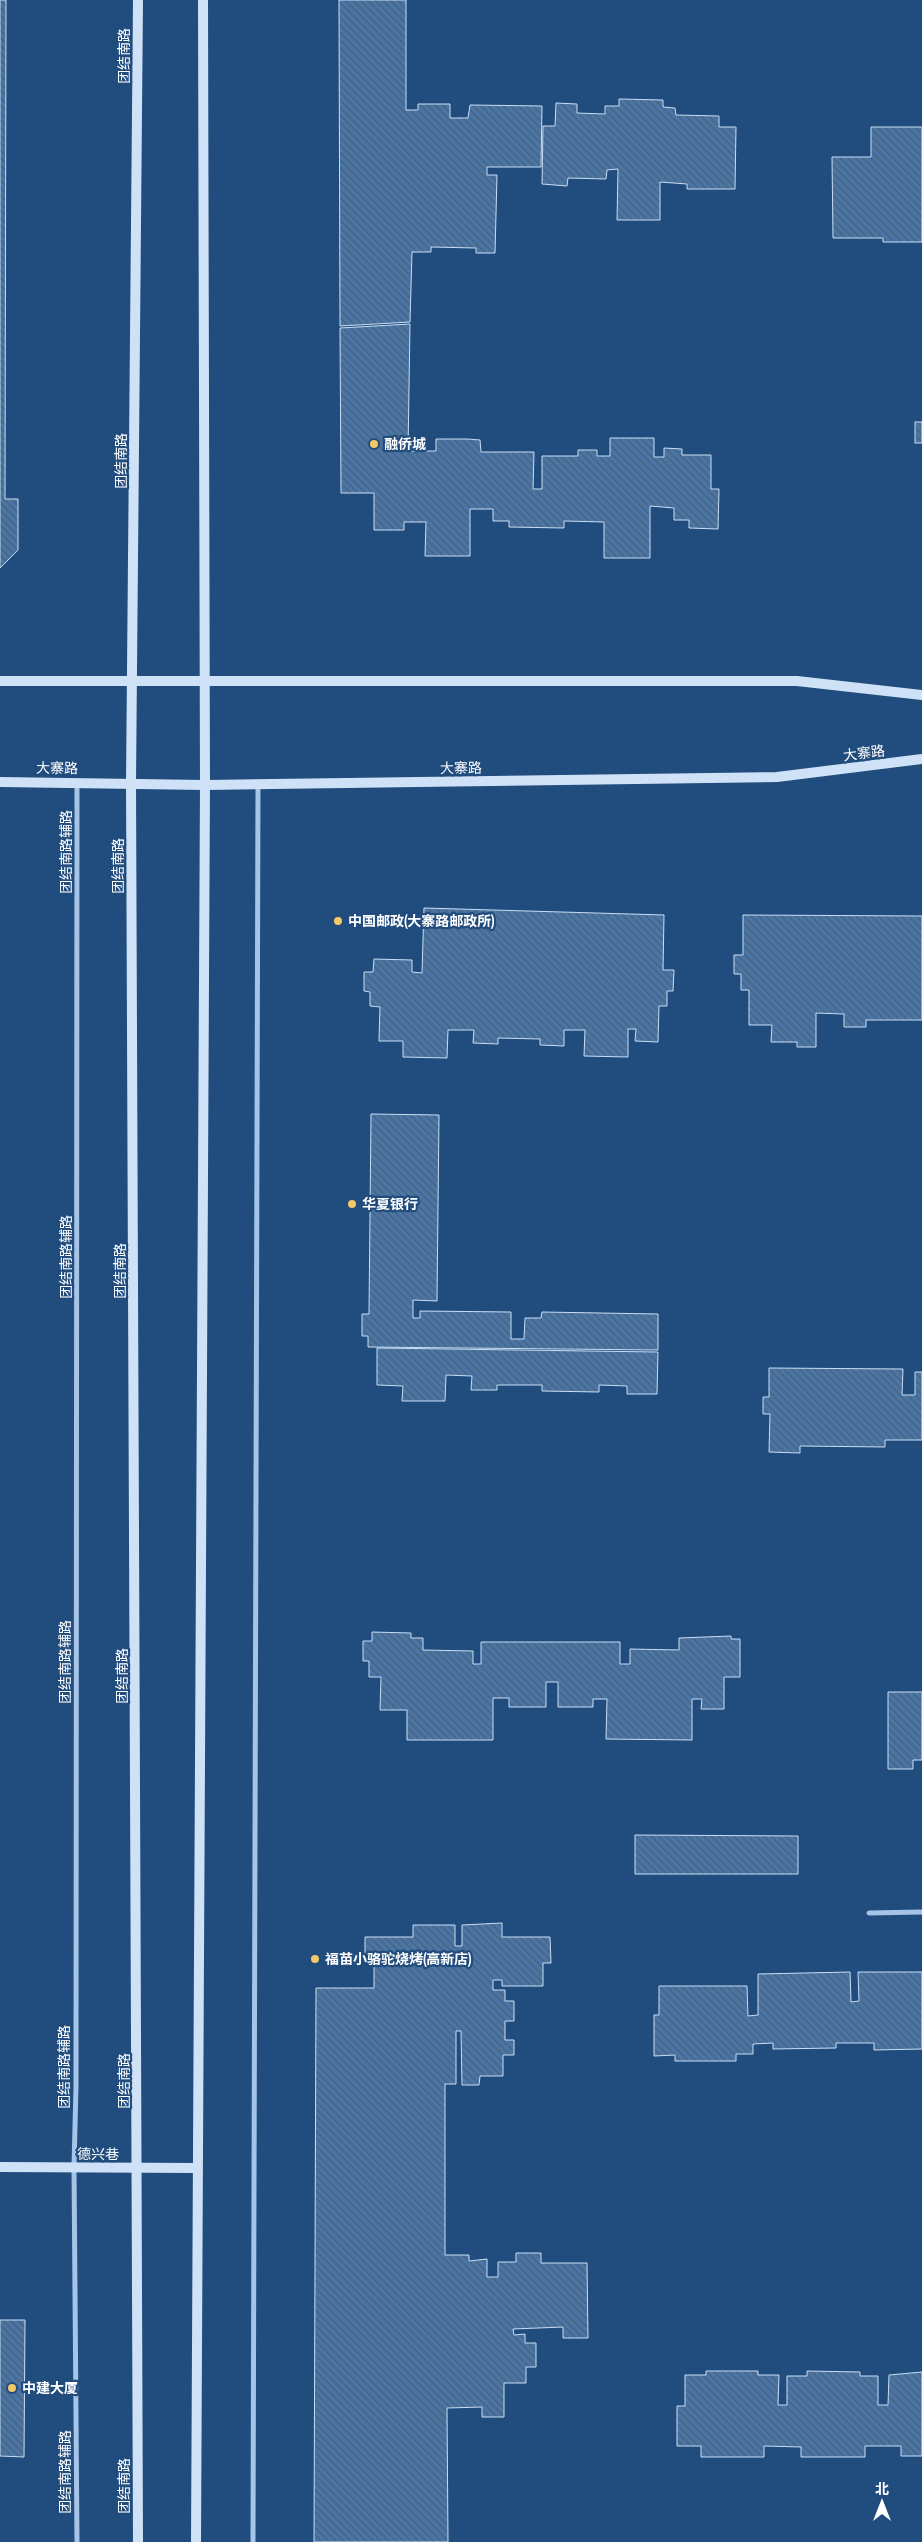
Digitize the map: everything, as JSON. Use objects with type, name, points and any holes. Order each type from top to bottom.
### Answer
[{"type":"main road","name":"团结南路","points":[[138,0],[131,782],[138,2542]]},
{"type":"main road","points":[[196,2542],[196,2168],[204,785],[203,0]]},
{"type":"main road","points":[[0,681],[797,681],[922,695]]},
{"type":"main road","name":"大寨路","points":[[0,782],[131,782],[204,785],[777,778],[922,759]]},
{"type":"main road","name":"德兴巷","points":[[0,2167],[196,2168]]},
{"type":"street","name":"团结南路辅路","points":[[77,782],[76,2046],[74,2167],[77,2542]]},
{"type":"street","points":[[253,2542],[258,784]]},
{"type":"street","points":[[869,1913],[922,1912]]},
{"type":"building","points":[[0,0],[6,0],[5,499],[18,499],[18,550],[0,568]]},
{"type":"building","points":[[339,0],[406,0],[406,110],[418,110],[418,104],[450,104],[450,118],[468,118],[470,105],[542,106],[541,167],[487,167],[487,175],[497,175],[495,253],[476,253],[476,248],[431,247],[431,252],[412,252],[410,322],[340,326]]},
{"type":"building","points":[[619,99],[663,100],[663,107],[675,108],[676,115],[719,116],[719,127],[736,127],[735,189],[687,189],[687,184],[660,182],[660,220],[617,220],[618,169],[607,170],[606,179],[568,178],[567,186],[542,184],[543,126],[555,126],[556,103],[577,104],[577,113],[605,114],[605,106],[619,106]]},
{"type":"building","points":[[871,127],[922,127],[922,242],[883,242],[883,238],[833,238],[832,157],[871,157]]},
{"type":"building","name":"融侨城","points":[[410,324],[408,451],[436,451],[436,439],[468,439],[480,440],[481,452],[534,452],[533,489],[542,489],[542,456],[578,456],[578,450],[597,450],[597,456],[610,456],[610,438],[654,438],[654,457],[664,457],[664,448],[682,449],[682,455],[711,455],[711,489],[719,489],[718,529],[689,528],[689,520],[674,520],[674,508],[650,506],[650,558],[604,558],[604,522],[564,521],[564,528],[509,527],[509,521],[493,521],[493,509],[470,509],[470,556],[425,556],[426,522],[404,522],[404,530],[374,530],[374,493],[341,493],[340,328]]},
{"type":"building","points":[[915,422],[922,422],[922,443],[915,443]]},
{"type":"building","points":[[424,908],[664,915],[663,970],[674,970],[673,991],[667,991],[667,1006],[659,1006],[658,1042],[635,1041],[636,1029],[628,1029],[628,1057],[584,1056],[585,1030],[564,1030],[564,1046],[540,1045],[540,1039],[498,1038],[498,1044],[473,1043],[474,1030],[448,1030],[447,1058],[403,1057],[403,1041],[379,1041],[380,1007],[370,1006],[370,992],[364,991],[364,972],[373,972],[374,959],[412,960],[412,972],[422,973]]},
{"type":"building","points":[[743,915],[922,916],[922,1020],[866,1020],[866,1027],[844,1027],[844,1014],[816,1013],[816,1047],[797,1047],[797,1042],[771,1042],[772,1025],[749,1025],[749,990],[741,990],[741,974],[734,974],[734,955],[743,955]]},
{"type":"building","points":[[371,1114],[439,1115],[437,1301],[413,1300],[413,1318],[420,1318],[420,1311],[511,1312],[511,1339],[524,1339],[525,1318],[541,1318],[542,1312],[658,1314],[658,1350],[368,1347],[368,1336],[362,1336],[362,1314],[369,1314]]},
{"type":"building","points":[[377,1348],[658,1352],[657,1394],[627,1394],[627,1386],[599,1385],[599,1392],[542,1391],[542,1385],[497,1385],[497,1390],[471,1390],[472,1376],[446,1375],[445,1401],[402,1401],[403,1386],[377,1385]]},
{"type":"building","points":[[769,1368],[903,1369],[902,1395],[915,1395],[915,1372],[922,1372],[922,1440],[885,1440],[885,1447],[800,1446],[800,1453],[769,1452],[770,1414],[763,1414],[763,1397],[769,1397]]},
{"type":"building","points":[[372,1632],[411,1633],[411,1638],[423,1638],[423,1650],[473,1651],[473,1664],[481,1664],[481,1642],[620,1642],[620,1664],[630,1664],[630,1649],[679,1650],[679,1638],[731,1636],[731,1639],[740,1639],[740,1677],[724,1677],[724,1709],[701,1709],[702,1699],[692,1699],[692,1740],[606,1739],[607,1699],[593,1699],[593,1707],[558,1707],[558,1682],[546,1682],[546,1707],[509,1707],[509,1698],[493,1698],[493,1740],[407,1740],[407,1710],[380,1710],[381,1677],[369,1677],[369,1661],[363,1661],[363,1641],[372,1641]]},
{"type":"building","points":[[888,1692],[922,1692],[922,1760],[913,1760],[913,1769],[888,1769]]},
{"type":"building","points":[[635,1835],[798,1836],[798,1874],[635,1874]]},
{"type":"building","points":[[502,1923],[502,1937],[550,1937],[551,1963],[543,1963],[543,1986],[502,1986],[502,1980],[493,1980],[493,1990],[505,1990],[505,2001],[514,2001],[514,2021],[505,2021],[505,2040],[514,2040],[514,2055],[503,2055],[503,2076],[480,2076],[479,2085],[462,2085],[461,2031],[456,2031],[456,2084],[445,2084],[445,2255],[469,2255],[469,2261],[487,2259],[487,2277],[498,2277],[498,2262],[516,2262],[516,2253],[541,2253],[541,2263],[587,2263],[588,2338],[563,2338],[563,2327],[513,2329],[514,2335],[525,2334],[525,2343],[536,2343],[536,2367],[526,2367],[526,2383],[504,2383],[504,2417],[482,2417],[482,2407],[447,2408],[448,2542],[314,2542],[316,1988],[374,1988],[374,1963],[365,1963],[365,1937],[413,1937],[413,1925],[455,1925],[455,1946],[462,1946],[462,1925]]},
{"type":"building","points":[[850,1972],[851,2002],[859,2001],[858,1972],[922,1972],[922,2049],[874,2050],[874,2043],[836,2043],[836,2048],[773,2049],[773,2043],[753,2044],[753,2054],[736,2054],[736,2061],[675,2061],[675,2055],[654,2056],[654,2015],[659,2015],[659,1986],[747,1986],[748,2016],[758,2015],[758,1974]]},
{"type":"building","name":"中建大厦","points":[[0,2320],[25,2320],[24,2457],[0,2456]]},
{"type":"building","points":[[706,2371],[758,2371],[758,2375],[779,2375],[778,2405],[787,2405],[787,2376],[807,2376],[807,2371],[860,2372],[860,2376],[878,2376],[878,2405],[888,2405],[889,2375],[922,2372],[922,2456],[901,2456],[901,2446],[865,2446],[865,2457],[801,2457],[801,2447],[764,2446],[764,2457],[701,2457],[701,2446],[677,2446],[677,2406],[685,2406],[685,2375],[706,2375]]},
{"type":"place","name":"融侨城","points":[[374,444]]},
{"type":"place","name":"中国邮政(大寨路邮政所)","points":[[338,921]]},
{"type":"place","name":"华夏银行","points":[[352,1204]]},
{"type":"place","name":"福苗小骆驼烧烤(高新店)","points":[[315,1959]]},
{"type":"place","name":"中建大厦","points":[[12,2388]]}]
